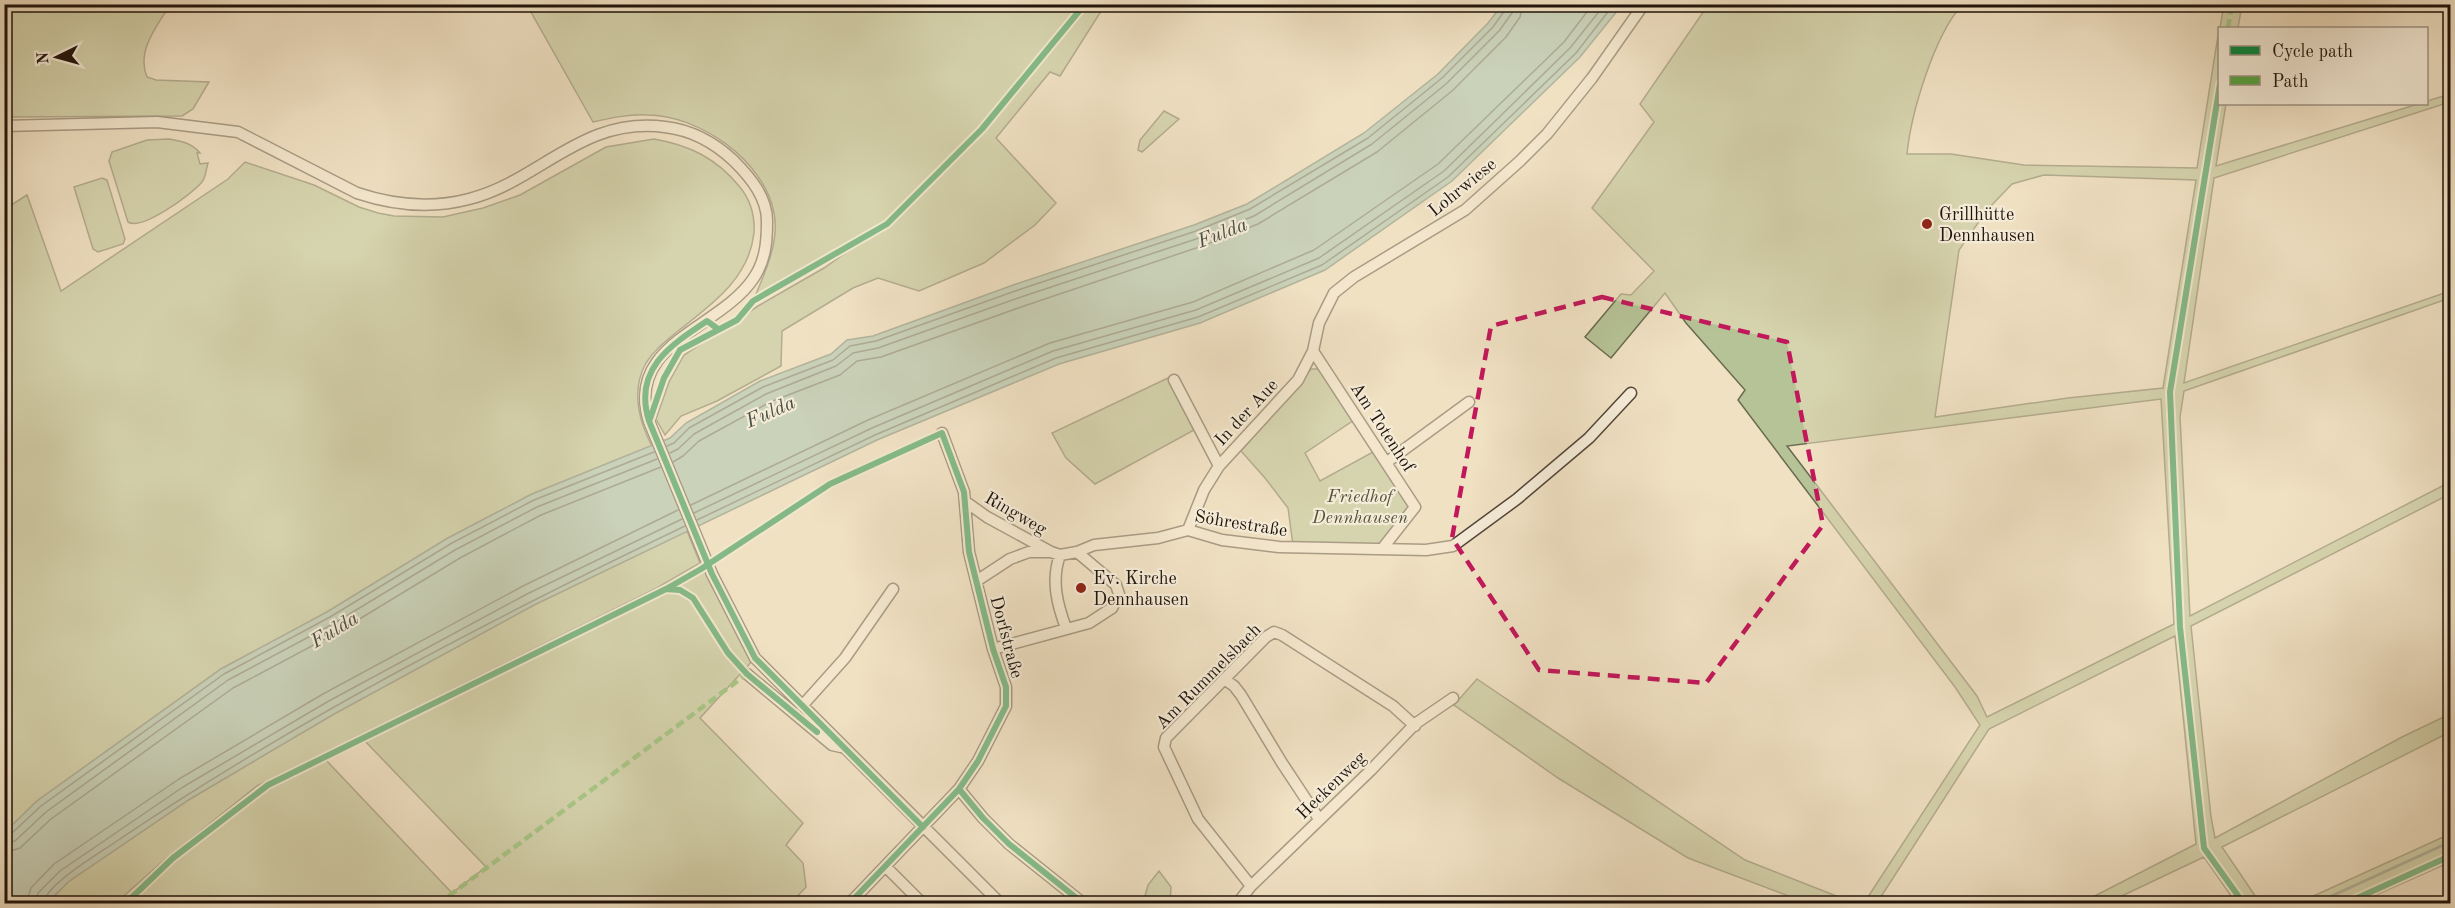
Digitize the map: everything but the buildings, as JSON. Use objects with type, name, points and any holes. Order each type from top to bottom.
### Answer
[{"type":"street","name":"Lohrwiese","points":[[1298,380],[1312,351],[1319,323],[1334,293],[1354,277],[1465,210],[1520,161],[1547,134],[1592,78],[1644,4]]},
{"type":"street","points":[[4,126],[158,122],[238,132],[357,193],[377,200],[409,205],[469,199],[499,188],[588,138],[618,128],[648,125],[675,128],[702,138],[725,152],[746,173],[759,192],[768,214],[766,249],[754,278],[741,294],[707,321],[676,341],[651,369],[645,407],[649,422],[722,595],[755,658],[1000,903]]},
{"type":"street","name":"Am Totenhof","points":[[1312,351],[1415,507],[1382,549]]},
{"type":"street","name":"In der Aue","points":[[1174,380],[1219,466]]},
{"type":"street","name":"In der Aue","points":[[1188,530],[1204,490],[1219,466],[1298,380]]},
{"type":"street","name":"Söhrestraße","points":[[978,580],[1010,559],[1029,552],[1056,554],[1077,552],[1094,545],[1158,538],[1188,530],[1251,545],[1331,550],[1425,550],[1453,546],[1517,499],[1580,446],[1631,393]]},
{"type":"street","points":[[1387,462],[1469,402]]},
{"type":"street","name":"Dorfstraße","points":[[849,903],[959,789],[978,761],[1006,706],[1006,687],[993,649],[978,580],[969,552],[966,502],[942,433]]},
{"type":"street","name":"Ringweg","points":[[966,502],[987,518],[1056,554]]},
{"type":"street","points":[[993,649],[1089,622],[1112,608],[1119,594],[1116,585],[1077,552]]},
{"type":"street","points":[[1056,554],[1056,600],[1066,628]]},
{"type":"street","points":[[802,706],[845,658],[893,589]]},
{"type":"street","name":"Am Rummelsbach","points":[[1251,886],[1198,819],[1164,747],[1166,738],[1224,679],[1274,632],[1393,706],[1415,726]]},
{"type":"street","points":[[747,674],[832,745],[845,748]]},
{"type":"street","points":[[1224,679],[1241,695],[1281,763],[1319,819]]},
{"type":"street","name":"Heckenweg","points":[[1237,903],[1251,886],[1415,726],[1453,698]]},
{"type":"street","points":[[959,789],[1009,844],[1084,903]]},
{"type":"street","points":[[885,866],[923,903]]},
{"type":"highlighted area","points":[[1602,297],[1787,342],[1823,525],[1706,683],[1539,670],[1452,538],[1491,326]]},
{"type":"green space","points":[[2224,4],[2242,5],[2238,27],[2220,27]]},
{"type":"green space","points":[[5,5],[170,5],[146,48],[144,67],[147,77],[156,80],[209,82],[193,109],[182,116],[5,117]]},
{"type":"green space","points":[[527,5],[1085,5],[982,129],[984,130],[1088,5],[1105,5],[1060,76],[1050,72],[996,138],[1056,203],[1035,225],[984,263],[919,291],[878,278],[853,288],[782,331],[781,366],[717,401],[681,416],[665,435],[656,419],[669,382],[684,355],[758,306],[824,268],[876,231],[753,301],[770,258],[775,235],[774,213],[768,194],[757,175],[726,144],[687,123],[667,117],[640,115],[593,122]]},
{"type":"green space","points":[[1708,5],[1962,5],[1933,55],[1913,118],[1907,154],[1951,154],[2024,165],[2197,168],[2218,35],[2218,105],[2226,105],[2216,166],[2415,105],[2428,105],[2428,101],[2450,94],[2450,102],[2214,178],[2184,383],[2450,291],[2450,298],[2184,391],[2180,417],[2190,616],[2450,482],[2450,494],[2191,626],[2215,838],[2402,737],[2450,714],[2450,732],[2222,847],[2260,903],[2236,903],[2204,857],[2107,903],[2081,903],[2196,844],[2175,636],[1989,729],[1877,903],[1864,903],[1980,725],[1955,687],[1738,400],[1745,390],[1686,323],[1665,293],[1611,358],[1585,337],[1621,294],[1631,295],[1654,271],[1592,208],[1654,122],[1640,104]],"holes":[[[2044,175],[2196,180],[2163,388],[2068,398],[1935,417],[1959,250],[1987,210],[2012,184]],[[2161,399],[2174,624],[1987,717],[1977,696],[1787,446]]]},
{"type":"green space","points":[[1164,111],[1179,119],[1142,152],[1138,150],[1140,140]]},
{"type":"green space","points":[[169,139],[190,145],[200,153],[197,153],[200,164],[208,163],[203,180],[197,188],[166,210],[144,221],[128,222],[109,161],[112,152],[147,140]]},
{"type":"green space","points":[[654,139],[679,145],[701,154],[730,176],[747,197],[753,214],[754,233],[745,264],[726,290],[660,346],[641,373],[638,405],[643,426],[652,446],[532,494],[448,538],[327,612],[221,669],[37,801],[5,832],[5,209],[27,195],[61,291],[228,179],[245,162],[314,185],[359,207],[378,213],[394,216],[443,217],[483,208],[520,195],[606,147]]},
{"type":"green space","points":[[102,178],[107,180],[125,239],[123,244],[98,252],[93,249],[74,187]]},
{"type":"green space","name":"Friedhof Dennhausen","points":[[1311,369],[1320,369],[1354,420],[1305,453],[1320,481],[1373,452],[1411,510],[1381,547],[1293,545],[1288,508],[1241,451]]},
{"type":"green space","points":[[1170,377],[1196,429],[1095,484],[1066,458],[1052,433]]},
{"type":"green space","points":[[687,531],[700,563],[657,588],[257,786],[163,861],[116,903],[47,904],[68,882],[190,799],[334,714],[534,605]]},
{"type":"green space","points":[[701,569],[712,574],[755,658],[700,718],[803,823],[786,845],[803,863],[806,887],[791,903],[684,903],[677,897],[671,904],[125,904],[173,858],[258,792],[324,758],[452,893],[486,867],[363,739],[666,589]]},
{"type":"green space","points":[[1477,679],[1745,860],[1854,903],[1807,903],[1688,858],[1558,778],[1454,705]]},
{"type":"green space","points":[[2450,834],[2450,862],[2358,903],[2298,903]]},
{"type":"green space","points":[[1159,871],[1171,887],[1170,903],[1143,903],[1148,885]]},
{"type":"water","name":"Fulda","points":[[1502,5],[1622,5],[1580,57],[1452,181],[1325,270],[1200,323],[1059,364],[877,440],[534,605],[334,714],[190,799],[68,882],[47,903],[5,904],[5,832],[37,801],[221,669],[327,612],[448,538],[532,494],[670,438],[686,423],[760,381],[831,354],[847,340],[873,336],[1016,284],[1194,225],[1247,204],[1364,133],[1438,74],[1488,23]]},
{"type":"waterway","points":[[2314,904],[2450,842]]},
{"type":"marked path","points":[[2228,27],[2232,4]]},
{"type":"marked path","points":[[438,904],[747,674],[744,671]]},
{"type":"cycle path","points":[[650,419],[664,378],[680,350],[737,320],[753,301],[887,224],[982,129],[1085,4]]},
{"type":"cycle path","points":[[2218,96],[2170,392],[2180,627],[2204,848],[2244,904]]},
{"type":"cycle path","points":[[718,329],[707,321],[680,340],[658,361],[650,374],[646,387],[645,403],[649,421],[712,574],[755,658],[923,827]]},
{"type":"cycle path","points":[[125,904],[173,858],[268,785],[666,589],[701,569],[830,484],[942,433],[964,492],[969,552],[993,649],[1006,687],[1006,706],[978,761],[959,789],[849,904]]},
{"type":"cycle path","points":[[666,589],[680,590],[693,598],[728,653],[747,674],[817,732]]},
{"type":"cycle path","points":[[959,789],[1009,844],[1084,904]]},
{"type":"cycle path","points":[[2344,904],[2450,856]]},
{"type":"place","name":"Grillhütte Dennhausen","points":[[1927,224]]},
{"type":"place","name":"Ev. Kirche Dennhausen","points":[[1081,588]]}]
